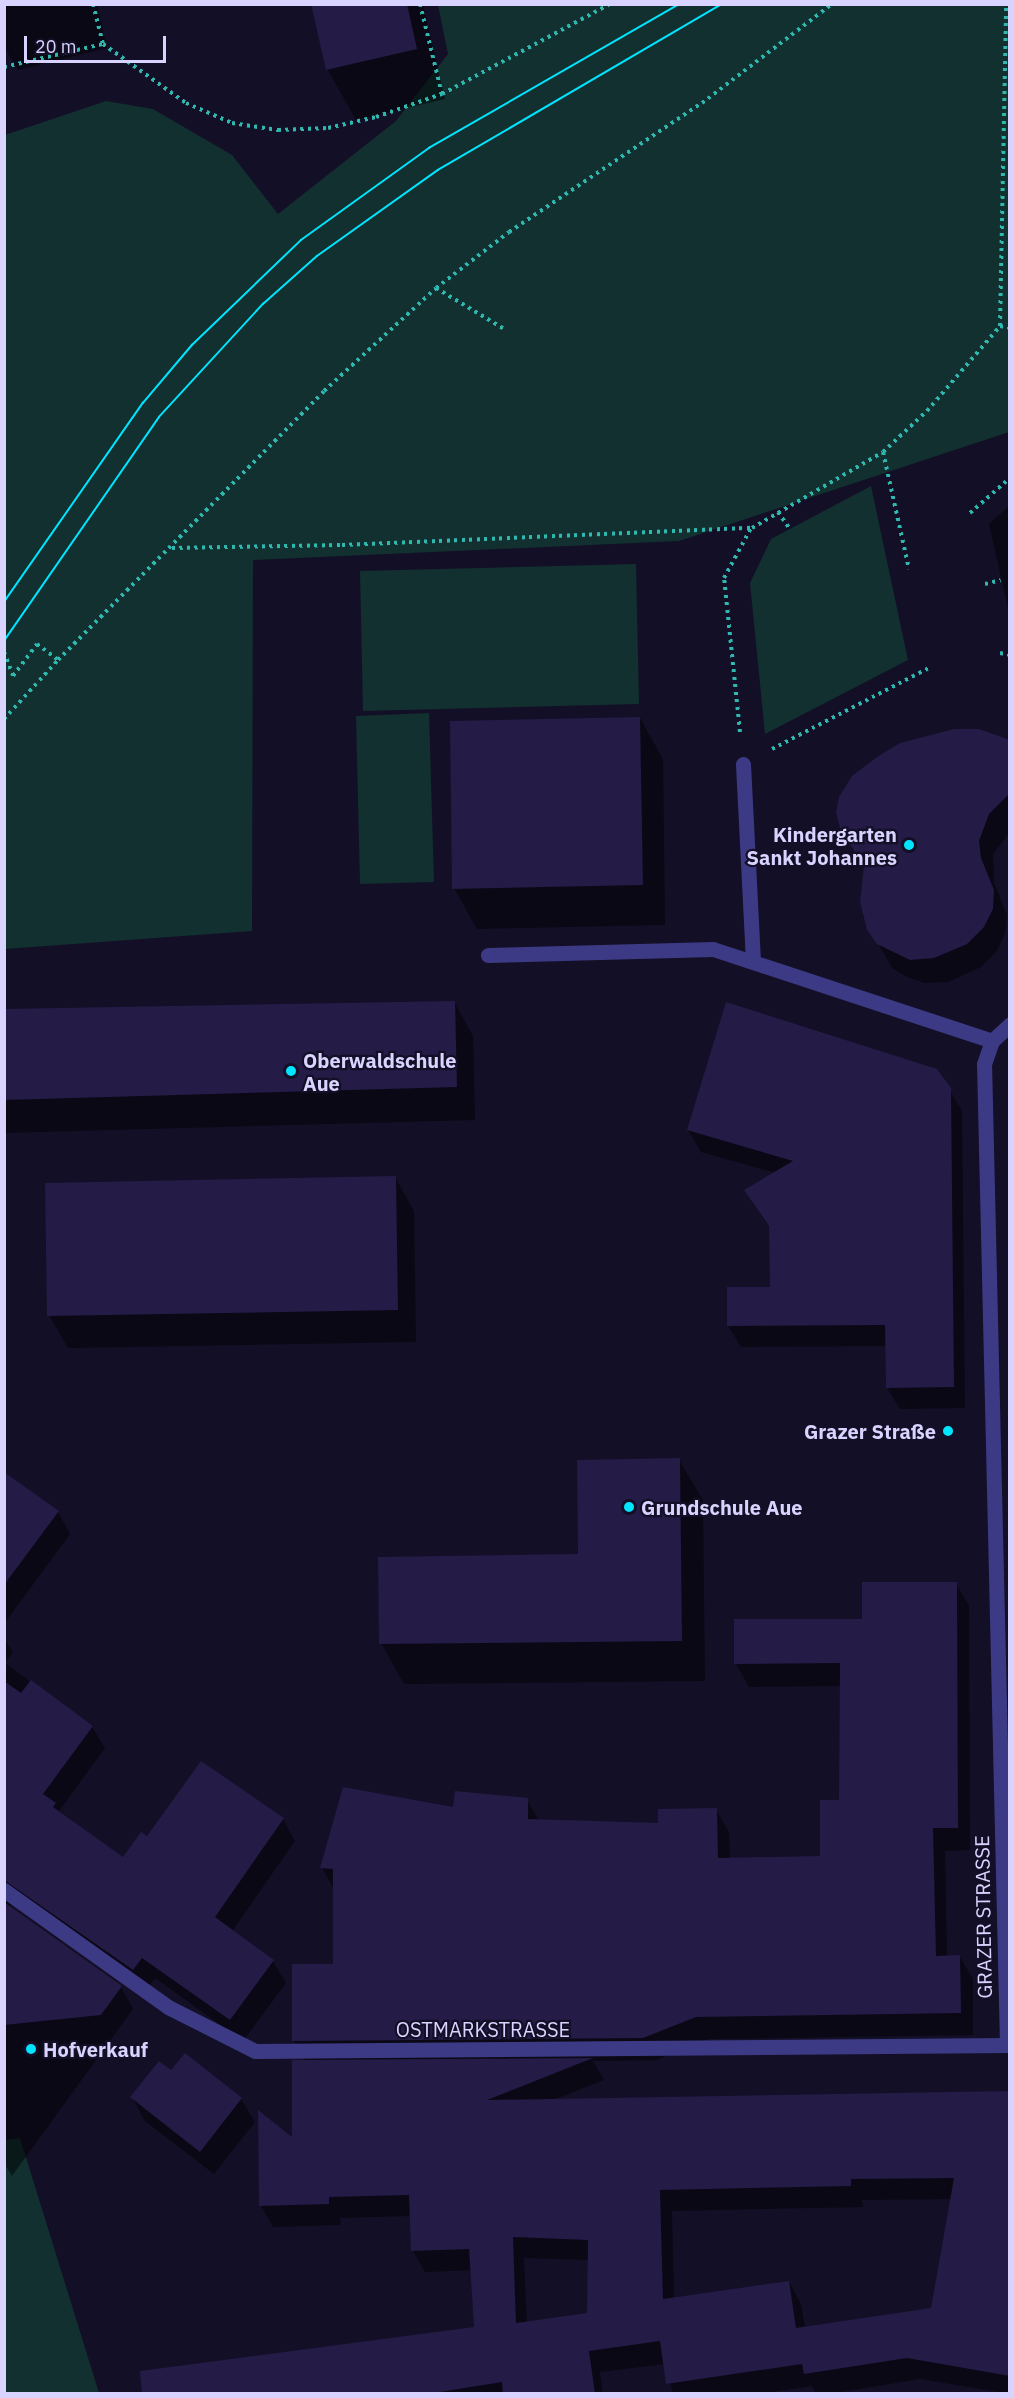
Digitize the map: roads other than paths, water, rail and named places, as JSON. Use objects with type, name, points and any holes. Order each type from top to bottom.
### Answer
[{"type":"street","points":[[744,764],[753,962]]},
{"type":"street","points":[[488,955],[713,949],[992,1041],[1010,1024]]},
{"type":"street","name":"GRAZER STRASSE","points":[[992,1041],[984,1064],[1008,2045]]},
{"type":"street","name":"OSTMARKSTRASSE","points":[[4,1890],[168,2007],[255,2051],[1008,2045]]},
{"type":"tram line","points":[[4,602],[143,403],[192,345],[301,240],[429,148],[679,4]]},
{"type":"tram line","points":[[4,641],[159,417],[263,304],[317,256],[438,170],[722,4]]},
{"type":"place","name":"Kindergarten Sankt Johannes","points":[[909,845]]},
{"type":"place","name":"Oberwaldschule Aue","points":[[291,1071]]},
{"type":"place","name":"Grazer Straße","points":[[948,1431]]},
{"type":"place","name":"Grundschule Aue","points":[[629,1507]]},
{"type":"place","name":"Hofverkauf","points":[[31,2049]]}]
